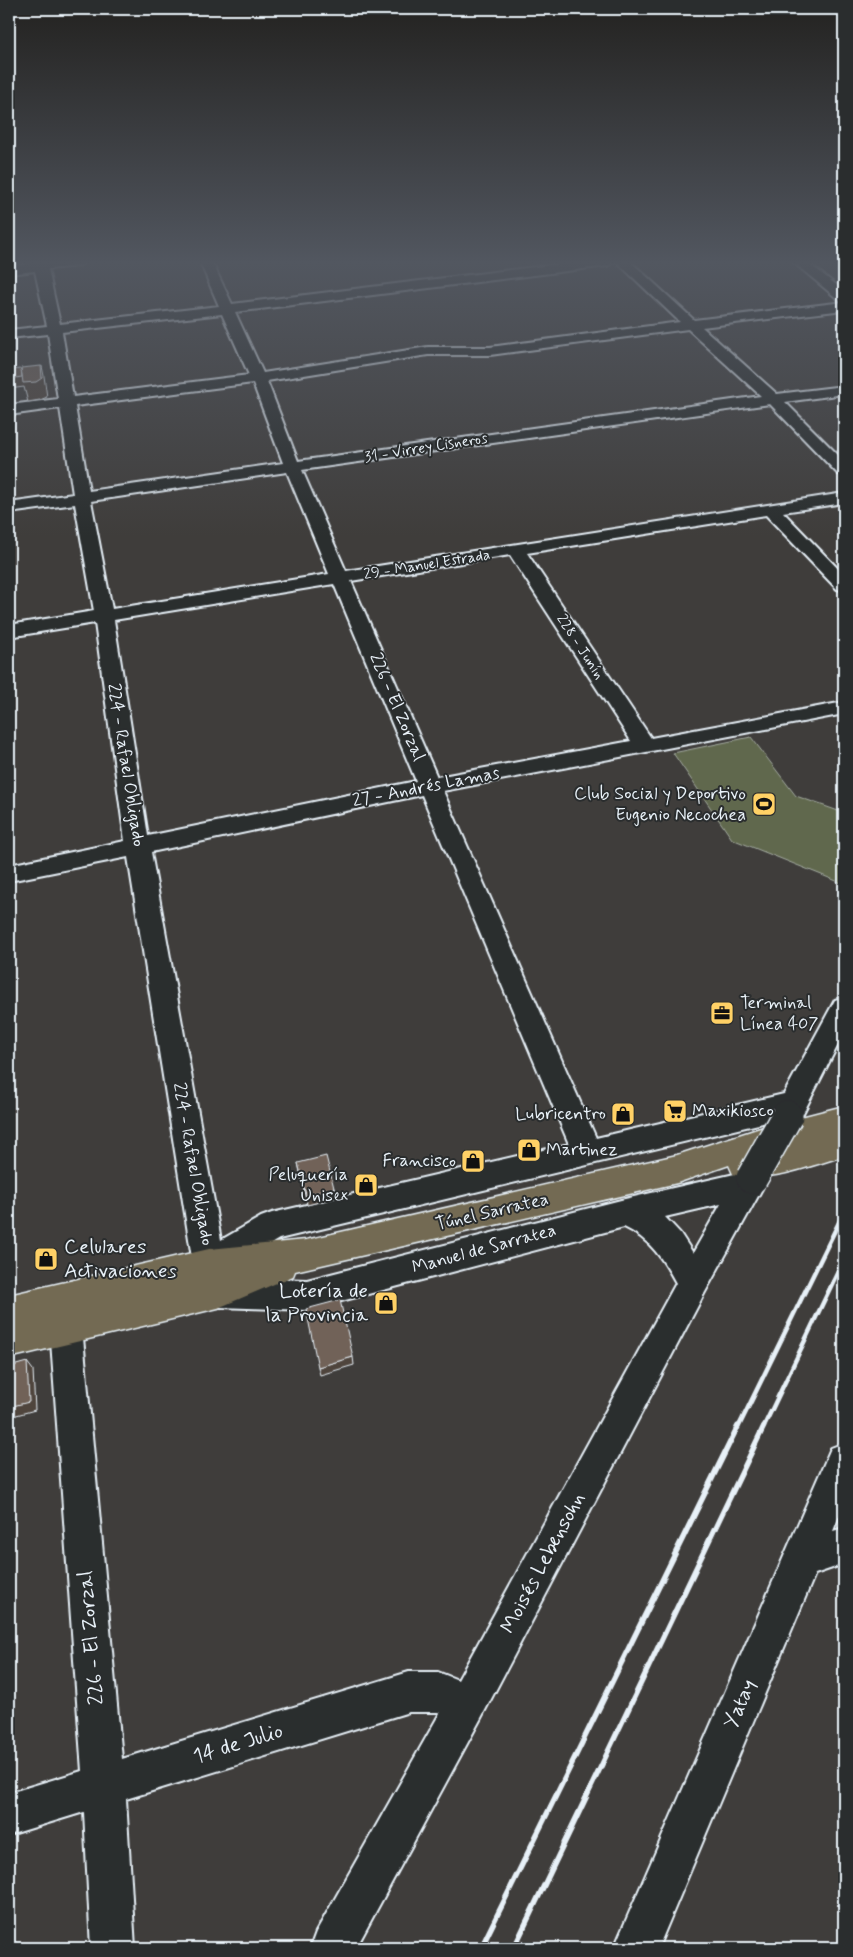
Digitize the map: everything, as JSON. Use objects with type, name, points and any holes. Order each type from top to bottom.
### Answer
[{"type":"main road","name":"Túnel Sarratea","points":[[306,1255],[677,1169],[770,1138],[844,1119]]},
{"type":"main road","name":"Túnel Sarratea","points":[[677,1169],[767,1163],[844,1143]]},
{"type":"main road","name":"Manuel de Sarratea","points":[[9,1341],[66,1327],[214,1278],[306,1255]]},
{"type":"main road","points":[[9,1311],[214,1278]]},
{"type":"street","name":"224 - Rafael Obligado","points":[[58,353],[104,616],[138,846],[214,1278]]},
{"type":"street","name":"226 - El Zorzal","points":[[247,353],[293,468],[587,1152]]},
{"type":"street","points":[[9,410],[258,378],[412,353]]},
{"type":"street","points":[[722,353],[773,399],[844,470]]},
{"type":"street","name":"31 - Virrey Cisneros","points":[[9,508],[293,468],[508,435],[844,390]]},
{"type":"street","name":"29 - Manuel Estrada","points":[[9,631],[342,579],[646,528],[844,498]]},
{"type":"street","points":[[771,510],[844,585]]},
{"type":"street","name":"228 - Junín","points":[[516,550],[644,744]]},
{"type":"street","name":"27 - Andrés Lamas","points":[[9,872],[430,786],[644,744],[844,708]]},
{"type":"street","name":"Moisés Lebensohn","points":[[332,1948],[467,1704],[693,1283],[790,1110],[844,1006]]},
{"type":"street","points":[[214,1278],[272,1227],[587,1152],[790,1110]]},
{"type":"street","name":"Manuel de Sarratea","points":[[214,1278],[307,1295],[750,1181]]},
{"type":"street","points":[[625,1212],[651,1225],[664,1237],[693,1283]]},
{"type":"street","name":"226 - El Zorzal","points":[[66,1327],[104,1785],[113,1948]]},
{"type":"street","name":"Yatay","points":[[636,1948],[844,1461]]},
{"type":"street","points":[[802,1559],[844,1546]]},
{"type":"street","name":"14 de Julio","points":[[9,1814],[409,1692],[438,1692],[467,1704]]},
{"type":"green space","name":"Club Social y Deportivo Eugenio Necochea","points":[[751,737],[796,796],[844,813],[844,884],[732,839],[673,753]]},
{"type":"building","points":[[41,366],[42,378],[36,382],[23,383],[21,368]]},
{"type":"building","points":[[21,369],[22,377],[9,379],[9,370]]},
{"type":"building","points":[[326,1156],[334,1188],[306,1195],[298,1163]]},
{"type":"building","points":[[340,1300],[353,1357],[318,1367],[306,1309]]},
{"type":"building","points":[[27,1362],[29,1402],[9,1407],[9,1367]]},
{"type":"railway","points":[[738,1428],[844,1212]]},
{"type":"railway","points":[[763,1428],[844,1259]]},
{"type":"railway","points":[[481,1948],[738,1426]]},
{"type":"railway","points":[[514,1948],[764,1426]]},
{"type":"place","name":"Club Social y Deportivo Eugenio Necochea","points":[[764,804]]},
{"type":"place","name":"Terminal Línea 407","points":[[722,1013]]},
{"type":"place","name":"Maxikiosco","points":[[675,1111]]},
{"type":"place","name":"Lubricentro","points":[[623,1114]]},
{"type":"place","name":"Martinez","points":[[529,1150]]},
{"type":"place","name":"Francisco","points":[[473,1161]]},
{"type":"place","name":"Peluquería Unisex","points":[[366,1185]]},
{"type":"place","name":"Celulares Activaciones","points":[[46,1259]]},
{"type":"place","name":"Lotería de la Provincia","points":[[386,1303]]}]
